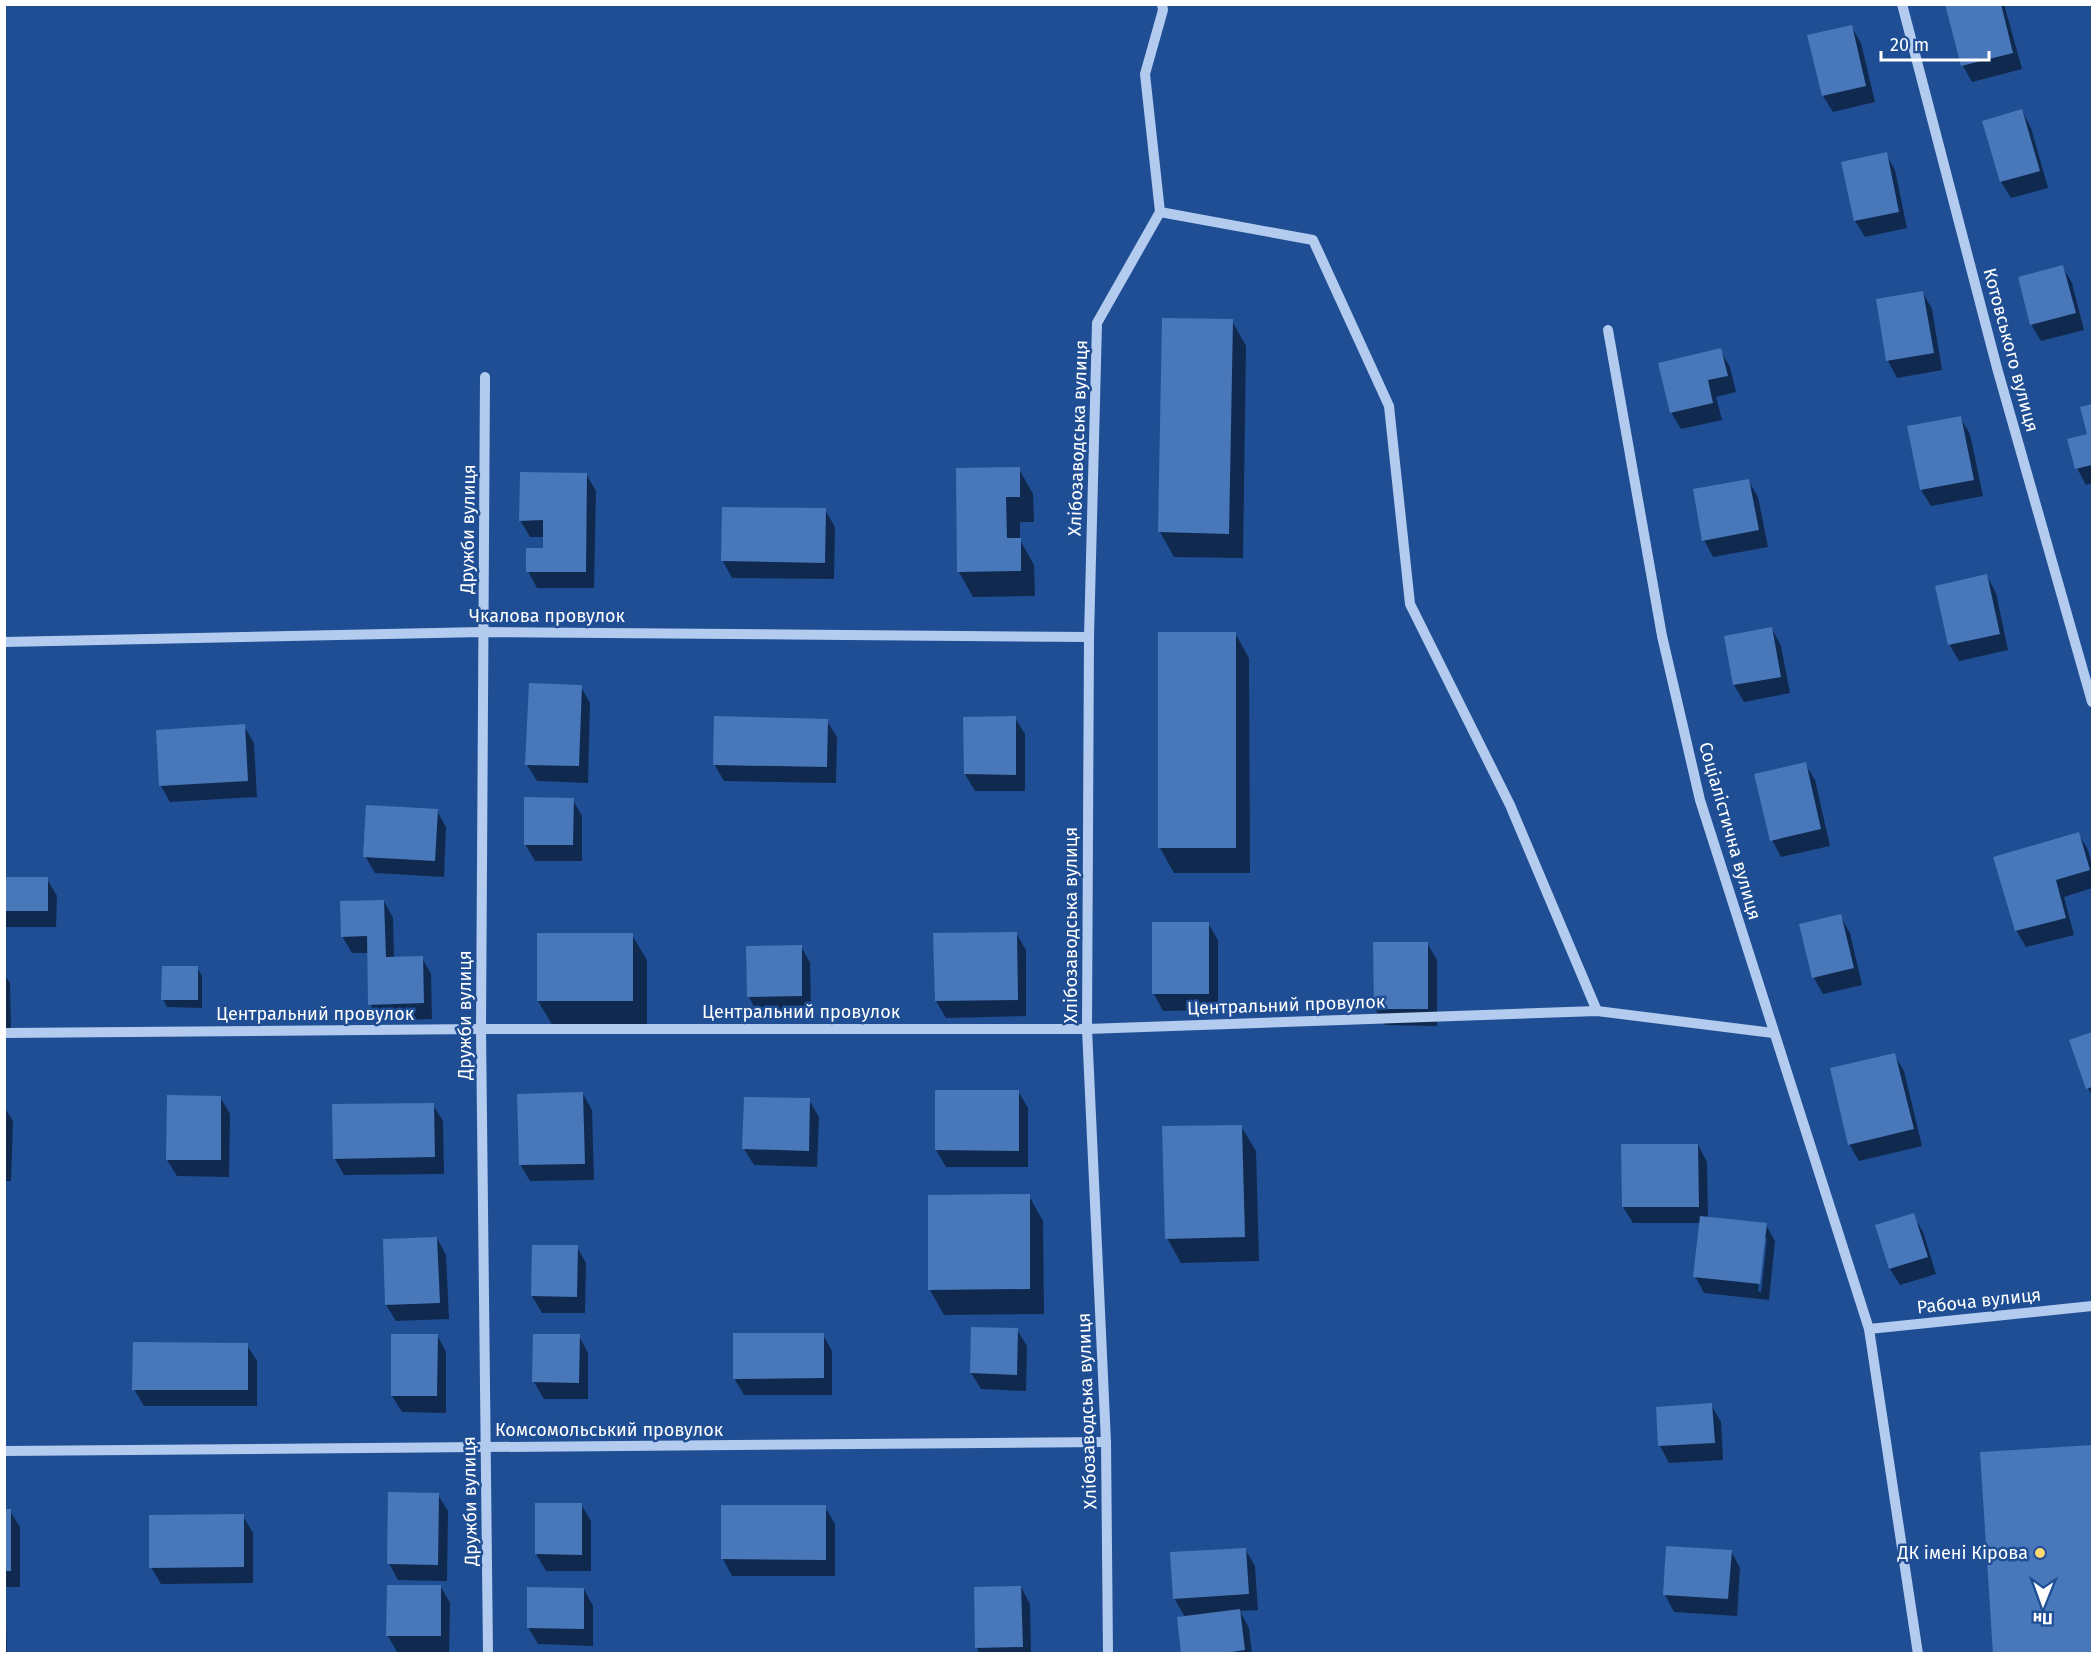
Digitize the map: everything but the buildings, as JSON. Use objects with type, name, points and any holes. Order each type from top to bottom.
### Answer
[{"type":"street","points":[[1162,4],[1163,10],[1145,74],[1160,212],[1313,240],[1389,406],[1410,604],[1510,805],[1597,1011]]},
{"type":"street","name":"Котовського вулиця","points":[[1902,4],[1997,368],[2092,702]]},
{"type":"street","name":"Хлібозаводська вулиця","points":[[1108,1653],[1106,1442],[1087,1029],[1089,637],[1097,323],[1160,212]]},
{"type":"street","name":"Соціалістична вулиця","points":[[1608,330],[1662,636],[1700,800],[1869,1329],[1918,1653]]},
{"type":"street","name":"Дружби вулиця","points":[[485,377],[481,1029],[488,1653]]},
{"type":"street","name":"Чкалова провулок","points":[[4,642],[483,632],[1089,637]]},
{"type":"street","name":"Центральний провулок","points":[[4,1033],[481,1029],[1087,1029],[1597,1011],[1773,1033]]},
{"type":"street","name":"Рабоча вулиця","points":[[1869,1329],[2092,1306]]},
{"type":"street","name":"Комсомольський провулок","points":[[4,1451],[1106,1442]]},
{"type":"place","name":"ДК імені Кірова","points":[[2040,1553]]}]
